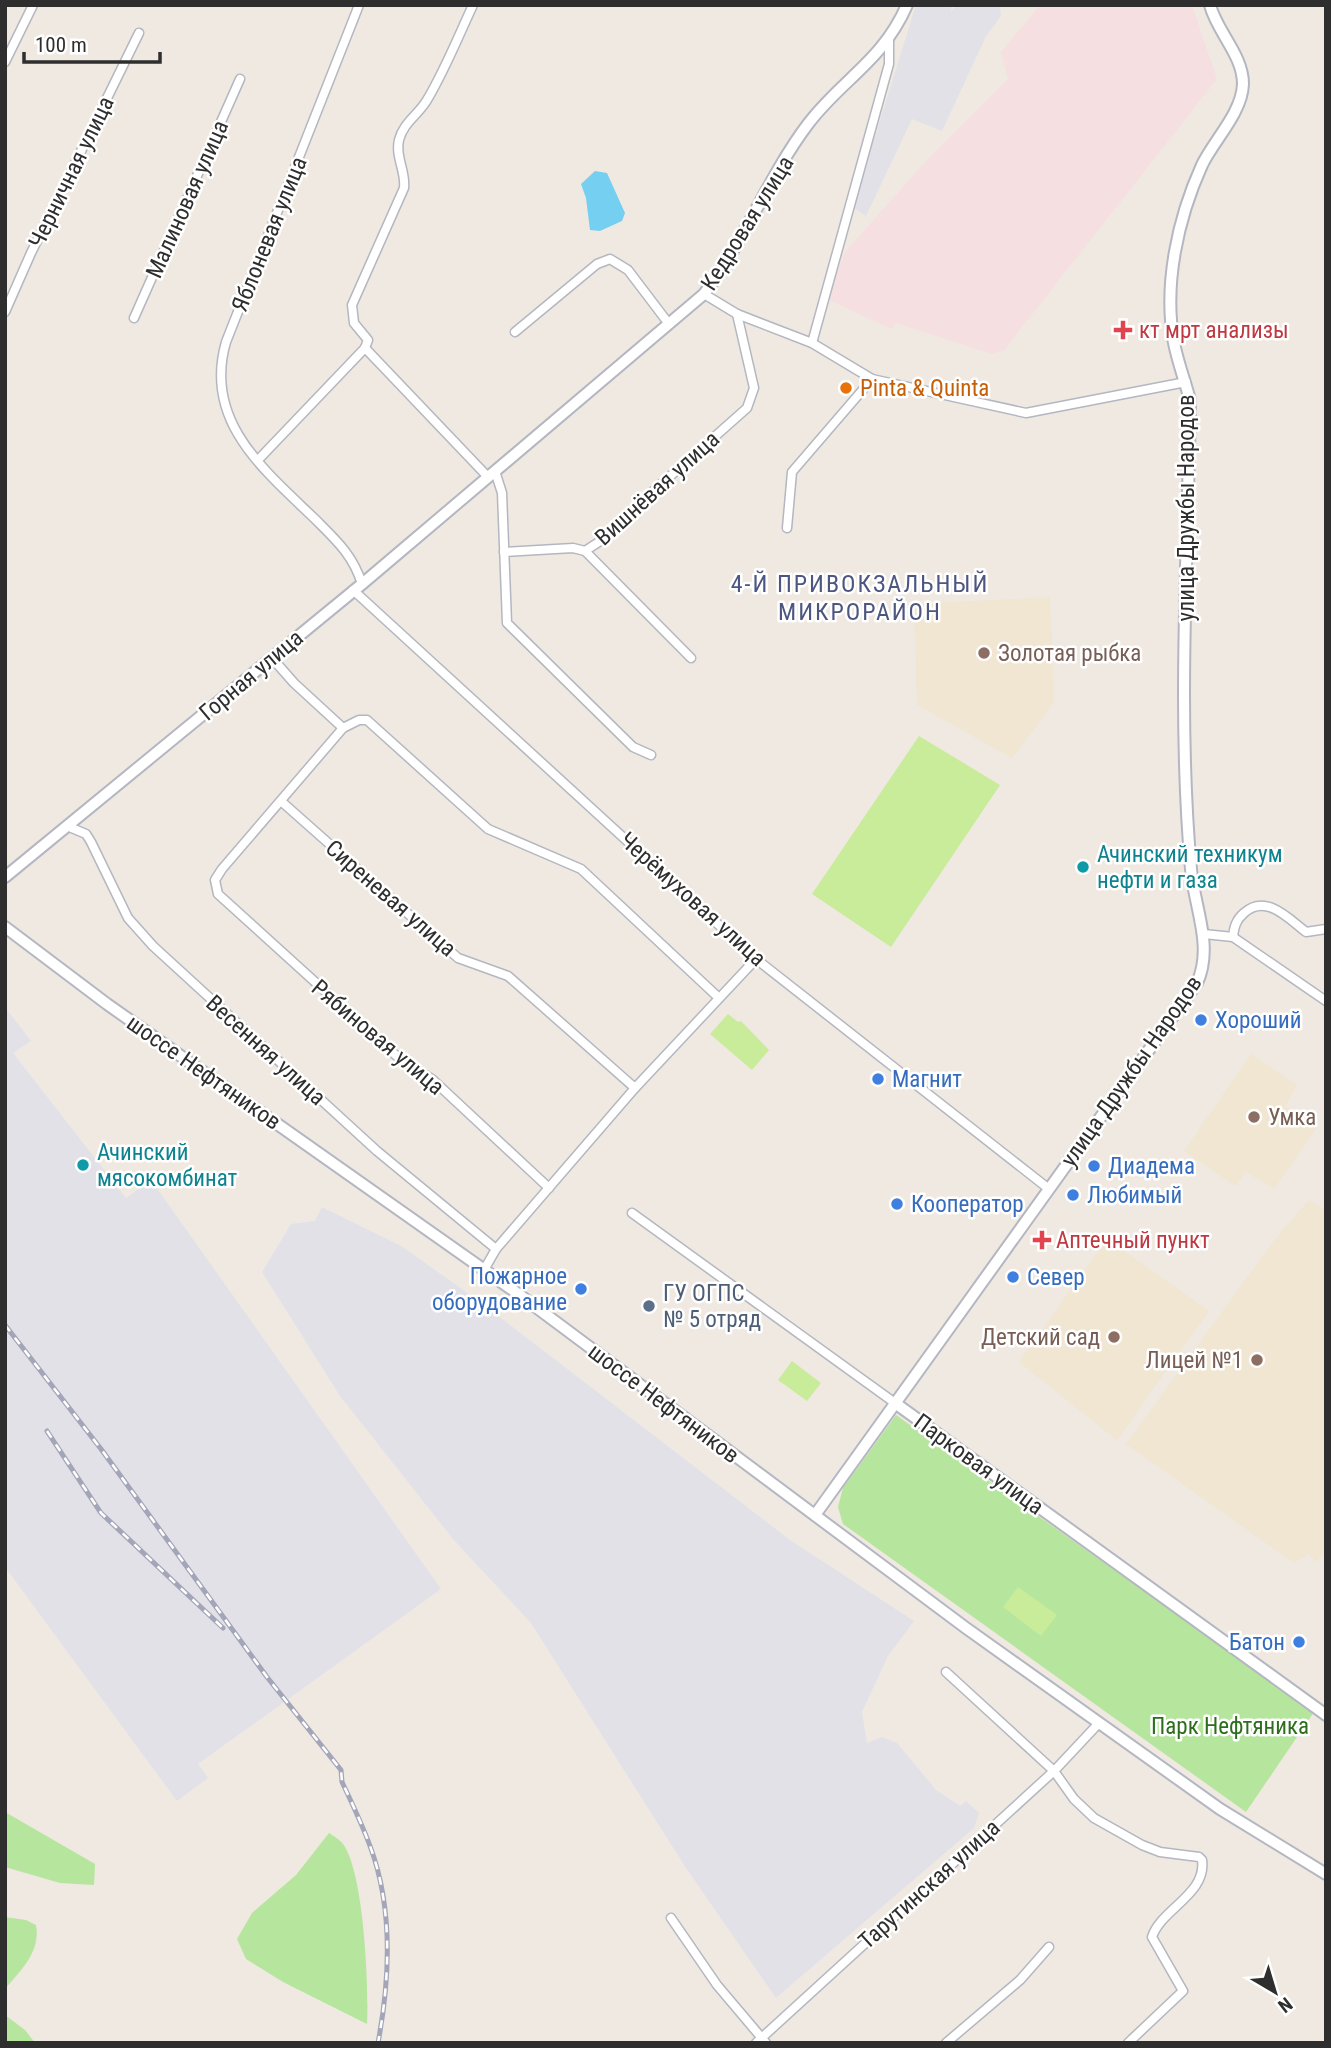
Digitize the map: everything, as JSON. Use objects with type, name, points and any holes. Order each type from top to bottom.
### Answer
[{"type":"street","points":[[5,62],[33,5]]},
{"type":"street","name":"Яблоневая улица","points":[[258,460],[236,433],[225,410],[220,379],[222,356],[359,5]]},
{"type":"street","points":[[258,460],[365,348],[368,340],[354,323],[352,305],[404,188],[405,178],[397,155],[399,138],[407,123],[425,103],[473,5]]},
{"type":"street","name":"Кедровая улица","points":[[492,474],[704,294],[744,235],[810,121],[889,40],[907,5]]},
{"type":"street","name":"улица Дружбы Народов","points":[[815,1515],[1197,983],[1204,964],[1204,934],[1194,898],[1186,802],[1189,400],[1172,327],[1174,262],[1191,192],[1203,164],[1238,103],[1242,89],[1240,66],[1210,5]]},
{"type":"street","name":"Черничная улица","points":[[5,312],[31,253],[139,33]]},
{"type":"street","points":[[812,343],[889,64],[889,40]]},
{"type":"street","name":"Малиновая улица","points":[[134,318],[240,79]]},
{"type":"street","points":[[515,332],[597,264],[610,259],[628,270],[669,324]]},
{"type":"street","points":[[704,294],[737,314],[812,343],[872,379],[1026,413],[1186,382]]},
{"type":"street","name":"Вишнёвая улица","points":[[504,552],[573,548],[585,551],[614,531],[624,517],[747,408],[753,394],[737,314]]},
{"type":"street","points":[[365,348],[492,474],[502,494],[505,617],[511,630],[633,747],[651,755]]},
{"type":"street","points":[[787,528],[792,472],[872,379]]},
{"type":"street","name":"Черёмуховая улица","points":[[258,460],[350,554],[358,587],[756,959],[932,1100],[1049,1189]]},
{"type":"street","name":"Горная улица","points":[[5,877],[492,474]]},
{"type":"street","points":[[585,551],[691,658]]},
{"type":"street","points":[[272,658],[294,683],[343,728]]},
{"type":"street","points":[[282,802],[343,728],[359,720],[373,724],[488,829],[581,869],[719,998]]},
{"type":"street","name":"Рябиновая улица","points":[[282,802],[215,880],[218,894],[400,1059],[433,1080],[549,1188]]},
{"type":"street","name":"Сиреневая улица","points":[[282,802],[458,958],[508,976],[635,1088]]},
{"type":"street","name":"Весенняя улица","points":[[67,826],[86,834],[92,842],[137,930],[377,1151],[496,1249]]},
{"type":"street","points":[[1233,937],[1237,920],[1250,908],[1258,905],[1273,906],[1306,932],[1326,929]]},
{"type":"street","name":"шоссе Нефтяников","points":[[5,927],[107,1004],[484,1270],[1099,1723],[1220,1809],[1326,1874]]},
{"type":"street","points":[[1204,934],[1233,937],[1326,1001]]},
{"type":"street","points":[[484,1270],[496,1249],[635,1088],[756,959]]},
{"type":"street","name":"Парковая улица","points":[[632,1213],[1326,1715]]},
{"type":"street","points":[[946,1672],[1054,1771],[1073,1799],[1094,1818],[1124,1838],[1160,1852],[1199,1857],[1202,1860],[1202,1873],[1194,1887],[1159,1924],[1152,1937],[1183,1991],[1128,2043]]},
{"type":"street","name":"Тарутинская улица","points":[[761,2041],[1054,1771],[1099,1723]]},
{"type":"street","points":[[671,1918],[717,1985],[761,2041]]},
{"type":"street","points":[[946,2043],[1020,1979],[1049,1947]]},
{"type":"shaded area","points":[[916,5],[952,5],[951,12],[957,5],[1000,5],[1001,16],[986,36],[942,131],[912,119],[866,216],[853,207]]},
{"type":"shaded area","points":[[1040,5],[1192,5],[1217,79],[1004,350],[992,354],[896,323],[891,329],[827,299],[845,252],[928,159],[1008,79],[1001,52]]},
{"type":"shaded area","name":"Золотая рыбка","points":[[1050,597],[1054,702],[1012,758],[917,705],[914,604]]},
{"type":"shaded area","points":[[5,1007],[31,1041],[13,1053],[126,1198],[151,1180],[441,1589],[198,1764],[208,1778],[177,1801],[5,1567]]},
{"type":"shaded area","name":"Умка","points":[[1251,1054],[1297,1085],[1285,1106],[1317,1128],[1274,1189],[1246,1172],[1235,1186],[1184,1151]]},
{"type":"shaded area","name":"Лицей №1","points":[[1309,1200],[1326,1211],[1326,1551],[1317,1562],[1308,1554],[1294,1563],[1126,1444],[1275,1239]]},
{"type":"shaded area","points":[[322,1207],[401,1246],[476,1299],[790,1540],[914,1621],[888,1656],[862,1712],[867,1743],[882,1737],[897,1743],[936,1790],[960,1806],[966,1801],[979,1813],[974,1828],[776,1998],[684,1865],[531,1623],[453,1539],[340,1396],[262,1272],[291,1224],[315,1221]]},
{"type":"shaded area","name":"Детский сад","points":[[1107,1239],[1209,1311],[1117,1440],[1019,1362]]},
{"type":"green space","points":[[919,736],[1000,785],[891,947],[812,894]]},
{"type":"green space","points":[[728,1014],[738,1022],[741,1021],[769,1050],[752,1070],[710,1034]]},
{"type":"green space","points":[[792,1361],[821,1383],[807,1401],[778,1380]]},
{"type":"green space","name":"Парк Нефтяника","points":[[896,1415],[1314,1712],[1246,1812],[843,1524],[838,1507],[843,1488]]},
{"type":"green space","points":[[1018,1587],[1057,1615],[1041,1636],[1003,1607]]},
{"type":"green space","points":[[5,1812],[95,1864],[94,1885],[60,1883],[5,1867]]},
{"type":"green space","points":[[329,1833],[345,1847],[357,1883],[366,1960],[367,2024],[283,1982],[246,1959],[237,1939],[252,1913],[296,1875]]},
{"type":"green space","points":[[5,1917],[26,1920],[36,1925],[37,1935],[33,1952],[5,1989]]},
{"type":"green space","points":[[5,2015],[25,2030],[35,2043],[5,2043]]},
{"type":"water","points":[[595,171],[607,173],[625,213],[622,221],[600,231],[590,230],[586,198],[581,184]]},
{"type":"railway","points":[[5,1325],[101,1449],[267,1677],[341,1770],[342,1782],[370,1846],[383,1894],[387,1969],[378,2043]]},
{"type":"railway","points":[[47,1431],[101,1513],[223,1628]]},
{"type":"place","name":"кт мрт анализы","points":[[1123,330]]},
{"type":"place","name":"Pinta & Quinta","points":[[846,388]]},
{"type":"place","name":"Золотая рыбка","points":[[984,653]]},
{"type":"place","name":"Ачинский техникум нефти и газа","points":[[1083,867]]},
{"type":"place","name":"Хороший","points":[[1201,1020]]},
{"type":"place","name":"Магнит","points":[[878,1079]]},
{"type":"place","name":"Умка","points":[[1254,1117]]},
{"type":"place","name":"Ачинский мясокомбинат","points":[[83,1165]]},
{"type":"place","name":"Диадема","points":[[1094,1166]]},
{"type":"place","name":"Любимый","points":[[1073,1195]]},
{"type":"place","name":"Кооператор","points":[[897,1204]]},
{"type":"place","name":"Аптечный пункт","points":[[1042,1240]]},
{"type":"place","name":"Север","points":[[1013,1277]]},
{"type":"place","name":"Пожарное оборудование","points":[[581,1289]]},
{"type":"place","name":"ГУ ОГПС № 5 отряд","points":[[649,1306]]},
{"type":"place","name":"Детский сад","points":[[1114,1337]]},
{"type":"place","name":"Лицей №1","points":[[1257,1360]]},
{"type":"place","name":"Батон","points":[[1299,1642]]},
{"type":"district","name":"4-Й ПРИВОКЗАЛЬНЫЙ МИКРОРАЙОН","points":[[860,598]]}]
